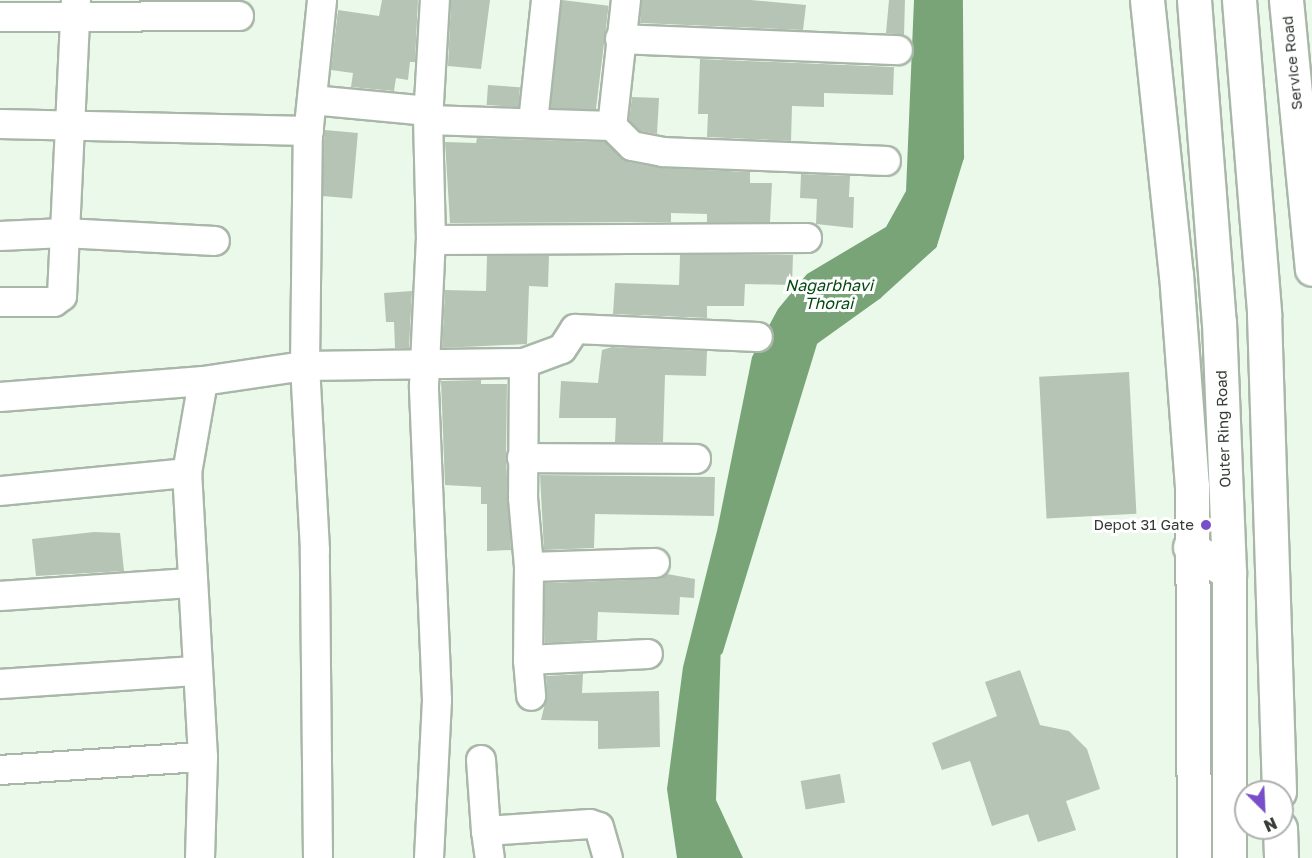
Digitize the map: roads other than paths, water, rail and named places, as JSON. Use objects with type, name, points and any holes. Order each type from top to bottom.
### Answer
[{"type":"main road","points":[[1148,0],[1176,274],[1192,486],[1190,547],[1194,858]]},
{"type":"main road","name":"Outer Ring Road","points":[[1194,0],[1219,322],[1229,573],[1229,858]]},
{"type":"main road","points":[[1239,0],[1264,326],[1279,780]]},
{"type":"main road","name":"Service Road","points":[[1286,0],[1312,269]]},
{"type":"main road","points":[[1190,547],[1229,573]]},
{"type":"main road","points":[[1280,840],[1281,858]]},
{"type":"street","points":[[318,858],[315,550],[304,366],[309,131],[322,0]]},
{"type":"street","points":[[429,858],[437,700],[424,386],[428,364],[431,240],[428,115],[435,0]]},
{"type":"street","points":[[533,122],[546,0]]},
{"type":"street","points":[[612,126],[626,0]]},
{"type":"street","points":[[0,302],[54,302],[62,296],[76,8]]},
{"type":"street","points":[[0,17],[76,8],[239,16]]},
{"type":"street","points":[[620,39],[898,50]]},
{"type":"street","points":[[312,100],[428,115],[612,126],[632,146],[663,152],[886,161]]},
{"type":"street","points":[[0,124],[72,123],[309,131]]},
{"type":"street","points":[[0,236],[64,233],[215,241]]},
{"type":"street","points":[[431,240],[807,238]]},
{"type":"street","points":[[0,397],[203,381],[304,366],[524,363],[562,349],[575,329],[758,337]]},
{"type":"street","points":[[524,363],[522,458],[529,567],[528,660],[531,696]]},
{"type":"street","points":[[200,858],[203,757],[190,583],[187,473],[203,381]]},
{"type":"street","points":[[522,458],[696,459]]},
{"type":"street","points":[[0,491],[187,473]]},
{"type":"street","points":[[529,567],[655,563]]},
{"type":"street","points":[[0,596],[190,583]]},
{"type":"street","points":[[528,660],[648,654]]},
{"type":"street","points":[[0,684],[196,672]]},
{"type":"street","points":[[0,770],[203,757]]},
{"type":"street","points":[[481,760],[488,844],[590,824],[599,827],[608,858]]},
{"type":"water","name":"Nagarbhavi Thorai","points":[[914,0],[959,0],[960,157],[933,245],[875,297],[814,341],[721,641],[716,800],[743,858],[677,858],[667,789],[683,667],[717,531],[752,357],[778,309],[807,274],[886,227],[906,191]]},
{"type":"waterway","name":"Nagarbhavi Thorai","points":[[719,651],[814,341],[878,295],[933,245],[960,157],[959,0]]},
{"type":"place","name":"Depot 31 Gate","points":[[1206,525]]}]
